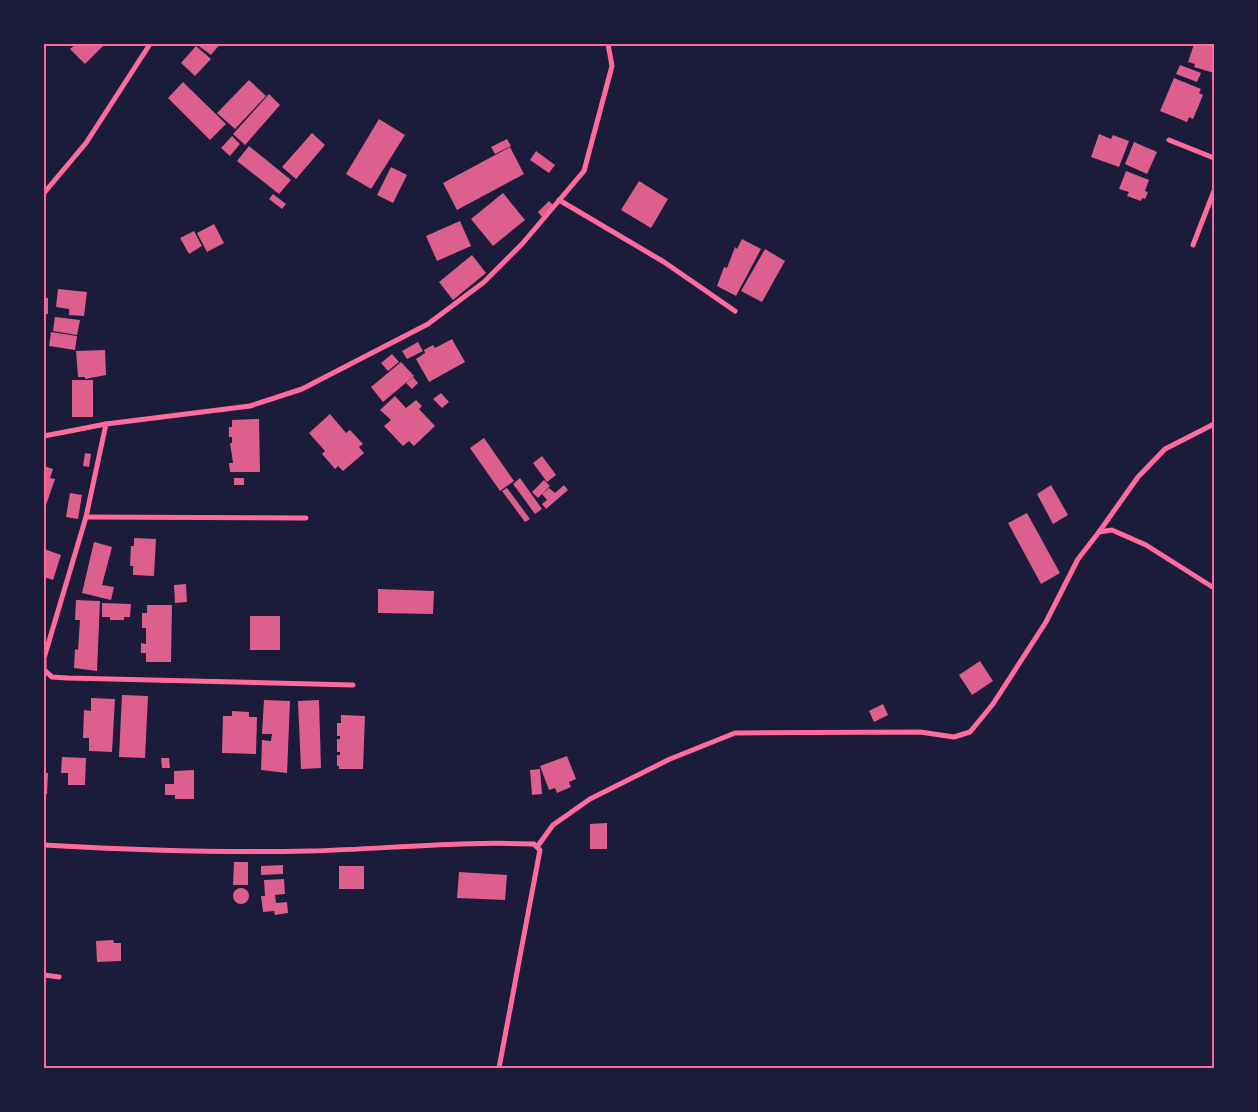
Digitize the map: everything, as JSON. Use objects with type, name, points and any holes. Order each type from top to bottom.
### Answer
[{"type":"street","points":[[44,193],[86,143],[150,44]]},
{"type":"street","points":[[44,436],[106,424],[250,406],[302,389],[428,324],[484,282],[522,244],[584,171],[612,66],[608,44]]},
{"type":"street","points":[[1169,140],[1214,158]]},
{"type":"street","points":[[1193,245],[1214,191]]},
{"type":"street","points":[[559,200],[664,262],[735,311]]},
{"type":"street","points":[[106,424],[86,517],[44,658],[44,670],[52,677],[353,685]]},
{"type":"street","points":[[537,848],[553,825],[590,799],[670,759],[734,733],[920,732],[954,737],[970,732],[993,704],[1046,622],[1078,560],[1138,477],[1165,449],[1214,424]]},
{"type":"street","points":[[86,517],[306,518]]},
{"type":"street","points":[[1099,532],[1112,530],[1146,545],[1214,588]]},
{"type":"street","points":[[44,845],[162,852],[309,851],[490,842],[534,844],[540,850],[499,1068]]},
{"type":"street","points":[[44,975],[59,977]]},
{"type":"building","points":[[76,44],[105,44],[85,64],[70,49]]},
{"type":"building","points":[[196,44],[220,44],[211,55]]},
{"type":"building","points":[[1194,44],[1214,44],[1214,73],[1194,67],[1195,64],[1188,62]]},
{"type":"building","points":[[196,46],[211,59],[195,76],[181,63]]},
{"type":"building","points":[[1180,65],[1201,73],[1197,82],[1176,74]]},
{"type":"building","points":[[1174,78],[1201,89],[1199,93],[1203,95],[1193,119],[1189,117],[1187,122],[1160,111]]},
{"type":"building","points":[[249,80],[266,96],[235,129],[217,113]]},
{"type":"building","points":[[183,82],[226,124],[210,140],[168,98]]},
{"type":"building","points":[[269,94],[280,105],[245,145],[233,134]]},
{"type":"building","points":[[379,119],[405,135],[371,189],[346,174]]},
{"type":"building","points":[[312,133],[325,145],[296,179],[282,167]]},
{"type":"building","points":[[1099,134],[1111,139],[1113,135],[1129,141],[1119,167],[1091,157]]},
{"type":"building","points":[[232,136],[240,144],[230,156],[221,148]]},
{"type":"building","points":[[507,139],[511,146],[495,154],[491,147]]},
{"type":"building","points":[[1134,142],[1157,152],[1147,174],[1125,164]]},
{"type":"building","points":[[249,146],[291,180],[279,194],[237,161]]},
{"type":"building","points":[[510,147],[524,174],[457,210],[443,183]]},
{"type":"building","points":[[536,151],[555,165],[549,173],[530,160]]},
{"type":"building","points":[[391,167],[407,175],[393,203],[377,195]]},
{"type":"building","points":[[1126,171],[1149,180],[1145,191],[1148,192],[1145,199],[1142,198],[1141,201],[1127,196],[1129,192],[1119,189]]},
{"type":"building","points":[[639,181],[668,199],[651,228],[621,210]]},
{"type":"building","points":[[503,193],[525,220],[493,246],[471,219]]},
{"type":"building","points":[[273,194],[286,204],[282,209],[269,199]]},
{"type":"building","points":[[549,201],[554,206],[542,217],[538,212]]},
{"type":"building","points":[[460,221],[471,246],[437,261],[426,236]]},
{"type":"building","points":[[214,224],[224,243],[207,252],[197,233]]},
{"type":"building","points":[[194,231],[202,246],[189,254],[180,238]]},
{"type":"building","points":[[742,239],[761,249],[736,296],[717,286],[724,267],[727,268],[735,247],[737,249]]},
{"type":"building","points":[[765,249],[785,261],[762,302],[741,291]]},
{"type":"building","points":[[472,255],[486,273],[453,300],[439,282]]},
{"type":"building","points":[[58,289],[87,292],[84,316],[69,315],[69,309],[56,307]]},
{"type":"building","points":[[44,298],[48,298],[48,314],[44,314]]},
{"type":"building","points":[[55,317],[80,320],[77,335],[53,331]]},
{"type":"building","points":[[51,332],[77,336],[75,350],[49,346]]},
{"type":"building","points":[[452,339],[465,362],[429,382],[416,359],[425,353],[424,350],[433,345],[435,348]]},
{"type":"building","points":[[418,342],[423,351],[407,359],[402,351]]},
{"type":"building","points":[[105,350],[106,375],[85,379],[85,377],[78,377],[76,351]]},
{"type":"building","points":[[392,354],[399,362],[388,371],[381,363]]},
{"type":"building","points":[[401,362],[414,376],[383,402],[371,387]]},
{"type":"building","points":[[413,377],[418,383],[412,389],[406,383]]},
{"type":"building","points":[[72,380],[93,380],[93,417],[72,417]]},
{"type":"building","points":[[441,393],[449,402],[442,408],[433,399]]},
{"type":"building","points":[[395,396],[406,408],[416,400],[422,406],[419,409],[435,426],[414,446],[409,441],[403,446],[384,426],[391,420],[380,410]]},
{"type":"building","points":[[330,414],[346,433],[350,430],[363,444],[359,447],[364,453],[343,471],[338,466],[335,469],[322,454],[325,451],[309,433]]},
{"type":"building","points":[[259,419],[260,472],[230,472],[229,463],[233,463],[230,443],[232,443],[232,437],[229,437],[229,427],[232,427],[232,420]]},
{"type":"building","points":[[484,438],[514,481],[500,491],[470,448]]},
{"type":"building","points":[[85,453],[91,454],[89,467],[83,466]]},
{"type":"building","points":[[542,456],[556,475],[547,482],[533,463]]},
{"type":"building","points":[[44,466],[53,469],[50,478],[55,479],[44,511]]},
{"type":"building","points":[[234,478],[244,478],[244,485],[234,485]]},
{"type":"building","points":[[520,478],[542,509],[535,514],[513,484]]},
{"type":"building","points":[[544,480],[550,486],[538,498],[532,492]]},
{"type":"building","points":[[564,485],[568,490],[546,509],[542,504],[547,500],[542,494],[549,488],[555,493]]},
{"type":"building","points":[[1051,485],[1068,515],[1053,524],[1037,494]]},
{"type":"building","points":[[507,488],[530,519],[525,522],[502,491]]},
{"type":"building","points":[[70,493],[82,495],[78,519],[66,517]]},
{"type":"building","points":[[1027,513],[1060,573],[1041,584],[1008,523]]},
{"type":"building","points":[[134,538],[156,539],[154,576],[133,575],[133,566],[130,566],[131,546],[134,546]]},
{"type":"building","points":[[94,542],[112,547],[102,585],[114,587],[111,600],[82,593]]},
{"type":"building","points":[[44,549],[61,555],[53,580],[44,577]]},
{"type":"building","points":[[186,584],[187,602],[175,603],[174,585]]},
{"type":"building","points":[[378,589],[434,591],[433,614],[378,613]]},
{"type":"building","points":[[76,600],[100,601],[97,671],[74,668],[75,649],[78,650],[80,620],[75,620]]},
{"type":"building","points":[[102,603],[131,604],[130,617],[124,617],[124,620],[110,620],[110,617],[102,617]]},
{"type":"building","points":[[147,605],[172,605],[171,662],[146,662],[146,653],[141,653],[141,643],[146,644],[146,628],[142,628],[142,613],[147,613]]},
{"type":"building","points":[[250,616],[280,616],[280,650],[250,650]]},
{"type":"building","points":[[980,661],[993,681],[972,695],[959,675]]},
{"type":"building","points":[[122,695],[148,696],[145,758],[119,757]]},
{"type":"building","points":[[91,698],[115,699],[112,752],[89,751],[89,738],[83,738],[84,710],[91,711]]},
{"type":"building","points":[[264,700],[290,701],[287,773],[261,770],[262,740],[271,741],[272,734],[262,734]]},
{"type":"building","points":[[319,700],[321,768],[301,769],[298,701]]},
{"type":"building","points":[[883,704],[888,715],[874,722],[869,711]]},
{"type":"building","points":[[232,711],[249,712],[249,717],[257,717],[256,754],[222,753],[223,716],[232,716]]},
{"type":"building","points":[[341,715],[365,716],[363,769],[339,769],[339,766],[337,766],[337,755],[340,755],[340,752],[337,752],[337,739],[340,739],[340,736],[337,736],[337,723],[341,723]]},
{"type":"building","points":[[567,756],[576,779],[569,782],[571,787],[557,793],[555,788],[549,790],[540,766]]},
{"type":"building","points":[[62,757],[86,758],[85,785],[68,785],[68,773],[61,773]]},
{"type":"building","points":[[161,758],[169,758],[170,768],[162,768]]},
{"type":"building","points":[[540,769],[542,794],[532,795],[530,770]]},
{"type":"building","points":[[194,770],[194,799],[175,799],[175,795],[165,795],[165,784],[174,784],[174,771]]},
{"type":"building","points":[[44,773],[48,773],[47,794],[44,794]]},
{"type":"building","points":[[607,823],[607,849],[590,849],[590,824]]},
{"type":"building","points":[[234,862],[248,862],[248,885],[233,885]]},
{"type":"building","points":[[283,865],[283,874],[261,875],[261,866]]},
{"type":"building","points":[[339,866],[364,866],[364,889],[339,889]]},
{"type":"building","points":[[459,872],[507,875],[505,900],[457,898]]},
{"type":"building","points":[[284,879],[285,894],[275,895],[276,903],[287,902],[288,913],[275,915],[274,911],[263,912],[261,896],[265,896],[264,880]]},
{"type":"building","points":[[238,888],[244,888],[249,893],[247,902],[238,904],[233,899],[233,893]]},
{"type":"building","points":[[113,940],[114,943],[121,943],[121,961],[97,962],[96,941]]}]
